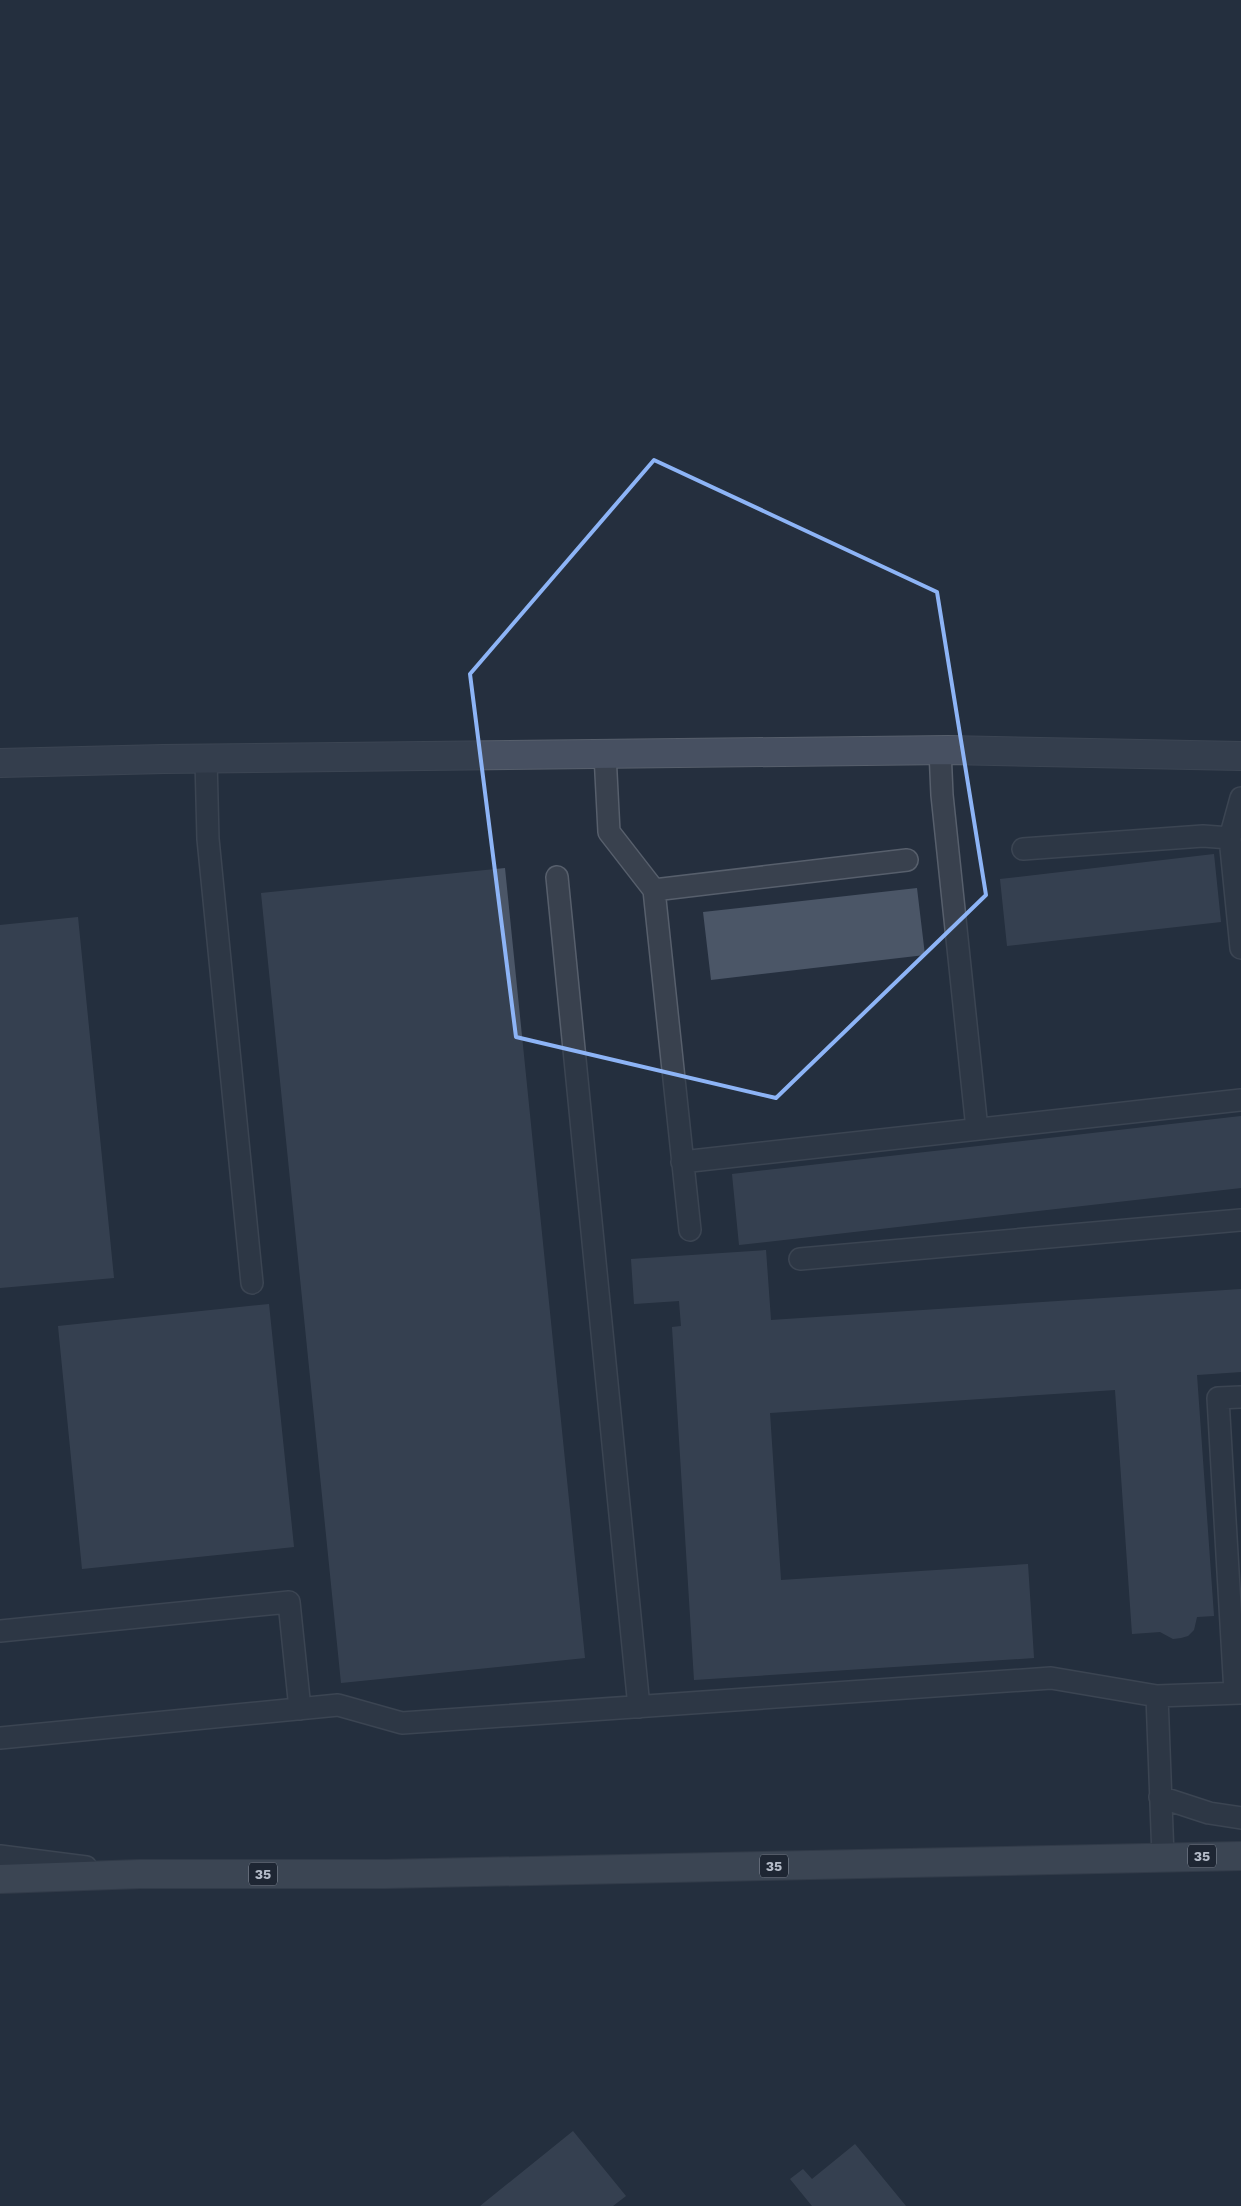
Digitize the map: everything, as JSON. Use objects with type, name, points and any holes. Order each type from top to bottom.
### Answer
[{"type":"main road","name":"35","points":[[0,1879],[140,1874],[396,1874],[1241,1856]]},
{"type":"street","points":[[0,764],[206,759],[940,750],[1241,756]]},
{"type":"lane","points":[[940,750],[942,795],[977,1129]]},
{"type":"lane","points":[[605,754],[609,832],[654,890],[690,1230]]},
{"type":"lane","points":[[206,759],[208,839],[252,1283]]},
{"type":"lane","points":[[1241,798],[1230,838],[1241,948]]},
{"type":"lane","points":[[1023,849],[1203,836],[1230,838]]},
{"type":"lane","points":[[654,890],[906,860]]},
{"type":"lane","points":[[557,876],[639,1707]]},
{"type":"lane","points":[[682,1162],[1241,1100]]},
{"type":"lane","points":[[800,1259],[1241,1220]]},
{"type":"lane","points":[[0,1738],[338,1705],[402,1723],[1051,1678],[1157,1696],[1238,1693],[1218,1398],[1241,1397]]},
{"type":"lane","points":[[0,1631],[289,1602],[300,1709]]},
{"type":"lane","points":[[1157,1696],[1163,1857]]},
{"type":"lane","points":[[1160,1797],[1209,1813],[1241,1818]]},
{"type":"lane","points":[[0,1856],[140,1874]]},
{"type":"highlighted area","points":[[654,460],[937,592],[986,895],[776,1098],[516,1037],[470,674]]},
{"type":"building","points":[[1214,854],[1221,922],[1007,946],[1000,879]]},
{"type":"building","points":[[505,868],[585,1658],[341,1683],[261,893]]},
{"type":"building","points":[[917,888],[925,955],[711,980],[703,912]]},
{"type":"building","points":[[78,917],[114,1278],[0,1288],[0,925]]},
{"type":"building","points":[[1241,1116],[1241,1188],[739,1245],[732,1174]]},
{"type":"building","points":[[766,1250],[771,1320],[1241,1289],[1241,1372],[1197,1375],[1214,1616],[1197,1617],[1194,1630],[1188,1636],[1181,1638],[1173,1639],[1160,1632],[1132,1634],[1115,1390],[770,1413],[781,1580],[1028,1564],[1034,1658],[694,1680],[672,1327],[681,1326],[679,1301],[634,1304],[631,1259]]},
{"type":"building","points":[[269,1304],[294,1547],[82,1569],[58,1326]]},
{"type":"building","points":[[573,2131],[626,2196],[613,2206],[480,2206]]},
{"type":"building","points":[[855,2144],[906,2206],[812,2206],[790,2179],[803,2169],[812,2179]]}]
